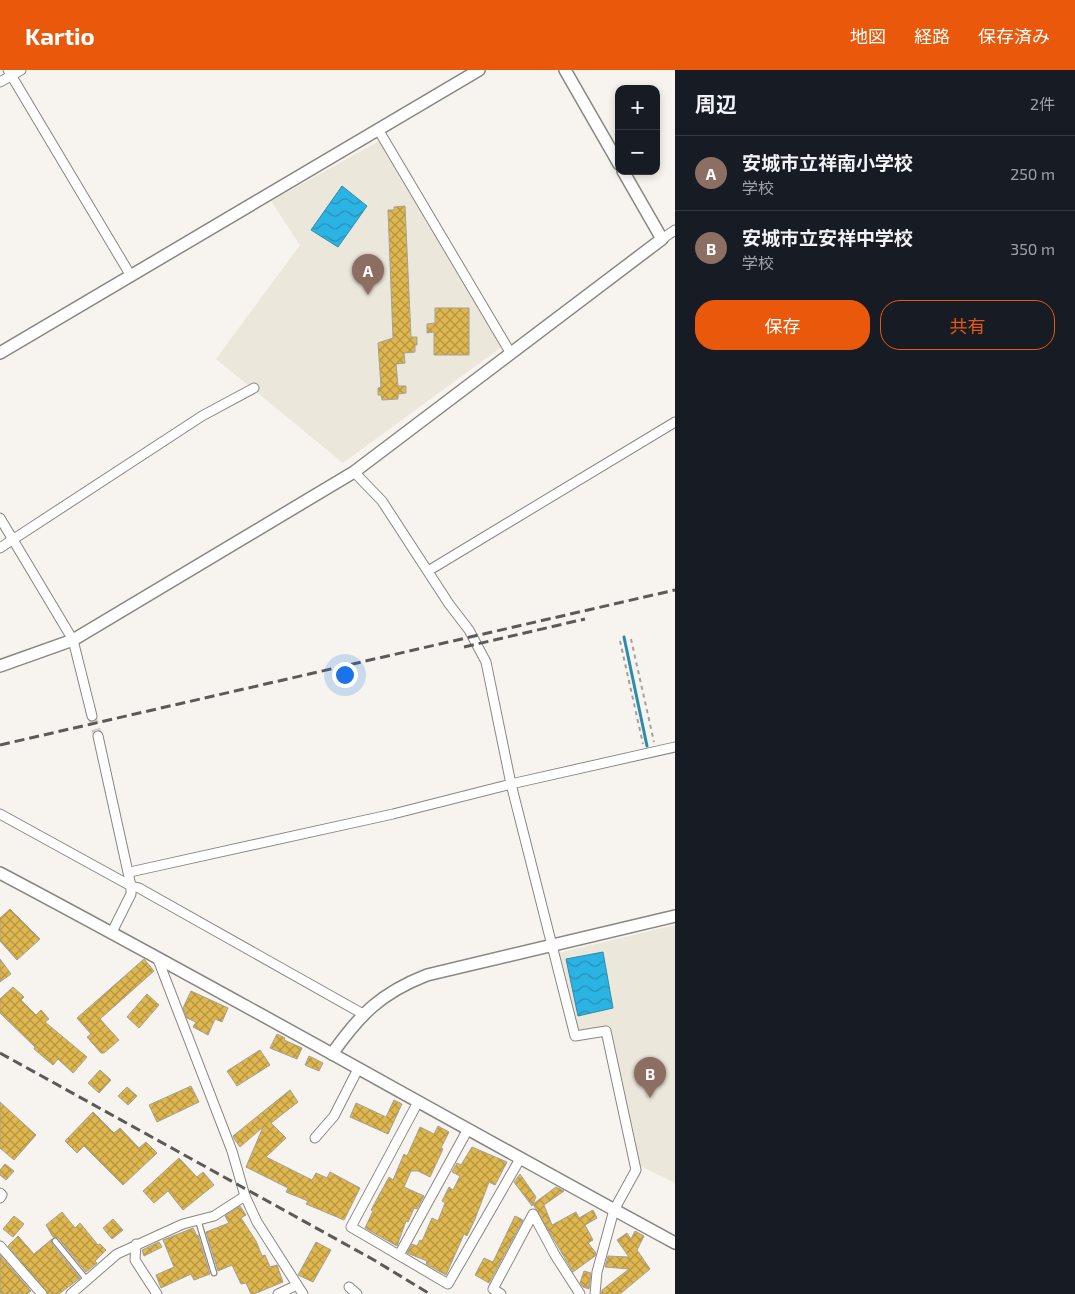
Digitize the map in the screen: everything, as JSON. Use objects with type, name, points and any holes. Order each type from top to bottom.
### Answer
[{"type":"street","points":[[0,82],[9,73],[21,70]]},
{"type":"street","points":[[0,353],[379,131],[479,70]]},
{"type":"street","points":[[564,70],[615,157]]},
{"type":"street","points":[[9,73],[131,276]]},
{"type":"street","points":[[379,131],[510,352]]},
{"type":"street","points":[[625,175],[662,239]]},
{"type":"street","points":[[0,666],[73,640],[354,472],[510,352],[675,230]]},
{"type":"street","points":[[0,548],[202,416],[254,388]]},
{"type":"street","points":[[428,571],[675,422]]},
{"type":"street","points":[[354,472],[382,501],[449,604],[469,630],[486,662],[511,784],[575,1036],[606,1031],[636,1170],[614,1210],[597,1272],[595,1294]]},
{"type":"street","points":[[0,518],[73,640],[92,716]]},
{"type":"street","points":[[98,736],[132,886],[131,894],[112,932]]},
{"type":"street","points":[[130,872],[393,814],[511,784],[675,747]]},
{"type":"street","points":[[0,814],[132,886],[139,888],[363,1014]]},
{"type":"street","points":[[0,873],[157,956],[520,1159],[675,1243]]},
{"type":"street","points":[[332,1054],[363,1014],[406,983],[427,974],[675,916]]},
{"type":"street","points":[[157,956],[232,1151],[245,1196],[257,1222],[303,1294]]},
{"type":"street","points":[[315,1138],[334,1116],[358,1069]]},
{"type":"street","points":[[418,1102],[351,1227],[448,1284],[520,1159]]},
{"type":"street","points":[[399,1255],[468,1130]]},
{"type":"street","points":[[0,1193],[2,1195],[0,1198]]},
{"type":"street","points":[[71,1294],[117,1254],[136,1244],[198,1220],[214,1216],[245,1196]]},
{"type":"street","points":[[500,1294],[492,1289],[533,1214],[555,1255],[580,1294]]},
{"type":"street","points":[[136,1244],[135,1260],[157,1294]]},
{"type":"street","points":[[0,1246],[42,1294]]},
{"type":"street","points":[[278,1294],[297,1285]]},
{"type":"street","points":[[349,1287],[357,1294]]},
{"type":"lane","points":[[198,1220],[214,1273]]},
{"type":"lane","points":[[55,1241],[87,1280]]},
{"type":"path","points":[[630,639],[656,751]]},
{"type":"path","points":[[620,641],[645,754]]},
{"type":"shaded area","points":[[381,140],[503,346],[343,463],[216,359],[300,245],[271,201]]},
{"type":"shaded area","points":[[675,925],[675,1183],[638,1165],[610,1026],[579,1031],[558,953]]},
{"type":"water","points":[[342,186],[367,206],[338,247],[311,230]]},
{"type":"water","points":[[603,952],[613,1008],[578,1016],[566,959]]},
{"type":"building","points":[[405,206],[411,337],[417,337],[417,345],[415,345],[415,352],[404,353],[405,363],[396,364],[398,386],[406,386],[406,393],[398,394],[398,399],[382,400],[381,395],[378,395],[378,388],[381,387],[378,343],[393,338],[388,210],[394,210],[394,207]]},
{"type":"building","points":[[435,308],[469,308],[469,355],[434,355],[434,332],[427,333],[427,324],[435,323]]},
{"type":"building","points":[[10,909],[40,939],[17,960],[0,941],[0,918]]},
{"type":"building","points":[[0,959],[11,974],[0,982]]},
{"type":"building","points":[[144,959],[154,971],[100,1019],[119,1040],[104,1053],[101,1053],[87,1037],[91,1034],[77,1018]]},
{"type":"building","points":[[13,987],[24,997],[21,1000],[36,1015],[41,1010],[49,1019],[45,1022],[87,1057],[73,1073],[58,1059],[53,1065],[34,1049],[35,1047],[0,1013],[0,999]]},
{"type":"building","points":[[191,991],[228,1008],[222,1022],[215,1019],[208,1035],[193,1027],[196,1022],[187,1018],[183,1008]]},
{"type":"building","points":[[147,994],[159,1005],[139,1028],[127,1017]]},
{"type":"building","points":[[277,1034],[285,1038],[284,1040],[302,1048],[297,1059],[270,1048]]},
{"type":"building","points":[[260,1050],[270,1065],[237,1086],[227,1071]]},
{"type":"building","points":[[309,1056],[323,1063],[319,1071],[305,1065]]},
{"type":"building","points":[[100,1070],[111,1080],[99,1093],[88,1083]]},
{"type":"building","points":[[191,1086],[199,1102],[157,1122],[149,1105]]},
{"type":"building","points":[[127,1087],[137,1096],[128,1105],[118,1096]]},
{"type":"building","points":[[290,1090],[298,1102],[271,1123],[286,1138],[266,1157],[312,1180],[316,1173],[327,1178],[330,1172],[360,1188],[344,1220],[306,1204],[308,1201],[286,1192],[288,1188],[246,1167],[263,1127],[240,1147],[233,1136]]},
{"type":"building","points":[[394,1100],[402,1104],[388,1134],[350,1117],[356,1103],[386,1117]]},
{"type":"building","points":[[0,1102],[36,1135],[14,1160],[0,1148]]},
{"type":"building","points":[[93,1112],[114,1133],[120,1128],[139,1148],[146,1142],[157,1153],[123,1185],[84,1146],[77,1153],[65,1141]]},
{"type":"building","points":[[438,1126],[449,1132],[430,1177],[418,1171],[411,1171],[404,1187],[424,1196],[417,1209],[414,1208],[408,1222],[406,1221],[397,1246],[365,1228],[373,1211],[371,1210],[389,1177],[393,1180],[404,1154],[407,1156],[420,1127],[434,1134]]},
{"type":"building","points":[[472,1147],[507,1162],[495,1185],[489,1182],[475,1219],[467,1236],[464,1234],[446,1275],[426,1264],[427,1261],[407,1253],[412,1244],[417,1246],[420,1240],[422,1241],[432,1218],[438,1221],[445,1203],[442,1201],[449,1187],[453,1190],[460,1176],[452,1172],[457,1163],[461,1165]]},
{"type":"building","points":[[179,1158],[197,1177],[203,1172],[214,1185],[183,1210],[168,1191],[154,1203],[143,1191]]},
{"type":"building","points":[[5,1164],[14,1171],[6,1180],[0,1175],[0,1170]]},
{"type":"building","points":[[520,1174],[536,1197],[532,1206],[514,1182]]},
{"type":"building","points":[[556,1187],[564,1191],[544,1205],[552,1225],[576,1212],[579,1218],[593,1210],[597,1218],[585,1225],[593,1240],[588,1243],[596,1253],[595,1256],[573,1272],[533,1204]]},
{"type":"building","points":[[240,1206],[246,1215],[241,1218],[256,1241],[262,1256],[265,1255],[270,1267],[277,1265],[283,1282],[254,1294],[251,1294],[246,1283],[241,1284],[232,1265],[218,1271],[206,1232],[229,1223],[225,1216]]},
{"type":"building","points":[[62,1212],[75,1228],[80,1223],[98,1245],[100,1244],[106,1250],[95,1261],[97,1263],[86,1272],[58,1238],[53,1237],[46,1225]]},
{"type":"building","points":[[14,1216],[24,1224],[13,1237],[3,1229]]},
{"type":"building","points":[[515,1216],[523,1220],[489,1283],[475,1275],[484,1258],[493,1262]]},
{"type":"building","points":[[113,1219],[123,1230],[112,1239],[103,1228]]},
{"type":"building","points":[[193,1228],[198,1235],[210,1274],[194,1280],[191,1274],[161,1288],[156,1275],[174,1267],[163,1240]]},
{"type":"building","points":[[635,1231],[644,1236],[637,1250],[650,1269],[620,1294],[601,1294],[602,1290],[629,1269],[605,1267],[608,1256],[629,1257],[617,1240],[627,1233],[631,1239]]},
{"type":"building","points":[[18,1236],[34,1254],[52,1239],[52,1244],[80,1278],[59,1294],[48,1294],[8,1246]]},
{"type":"building","points":[[159,1242],[162,1247],[144,1256],[142,1250]]},
{"type":"building","points":[[316,1242],[331,1250],[313,1282],[298,1275]]},
{"type":"building","points":[[0,1255],[31,1291],[27,1294],[0,1294]]},
{"type":"building","points":[[584,1271],[591,1273],[589,1289],[583,1287],[580,1283]]},
{"type":"waterway","points":[[624,637],[647,746]]},
{"type":"tunnel","points":[[92,716],[98,736]]},
{"type":"railway","points":[[0,745],[675,590]]},
{"type":"railway","points":[[464,647],[585,619]]},
{"type":"railway","points":[[0,1053],[374,1260],[430,1294]]},
{"type":"place","name":"安城市立祥南小学校","points":[[368,295]]},
{"type":"place","name":"安城市立安祥中学校","points":[[650,1098]]}]
